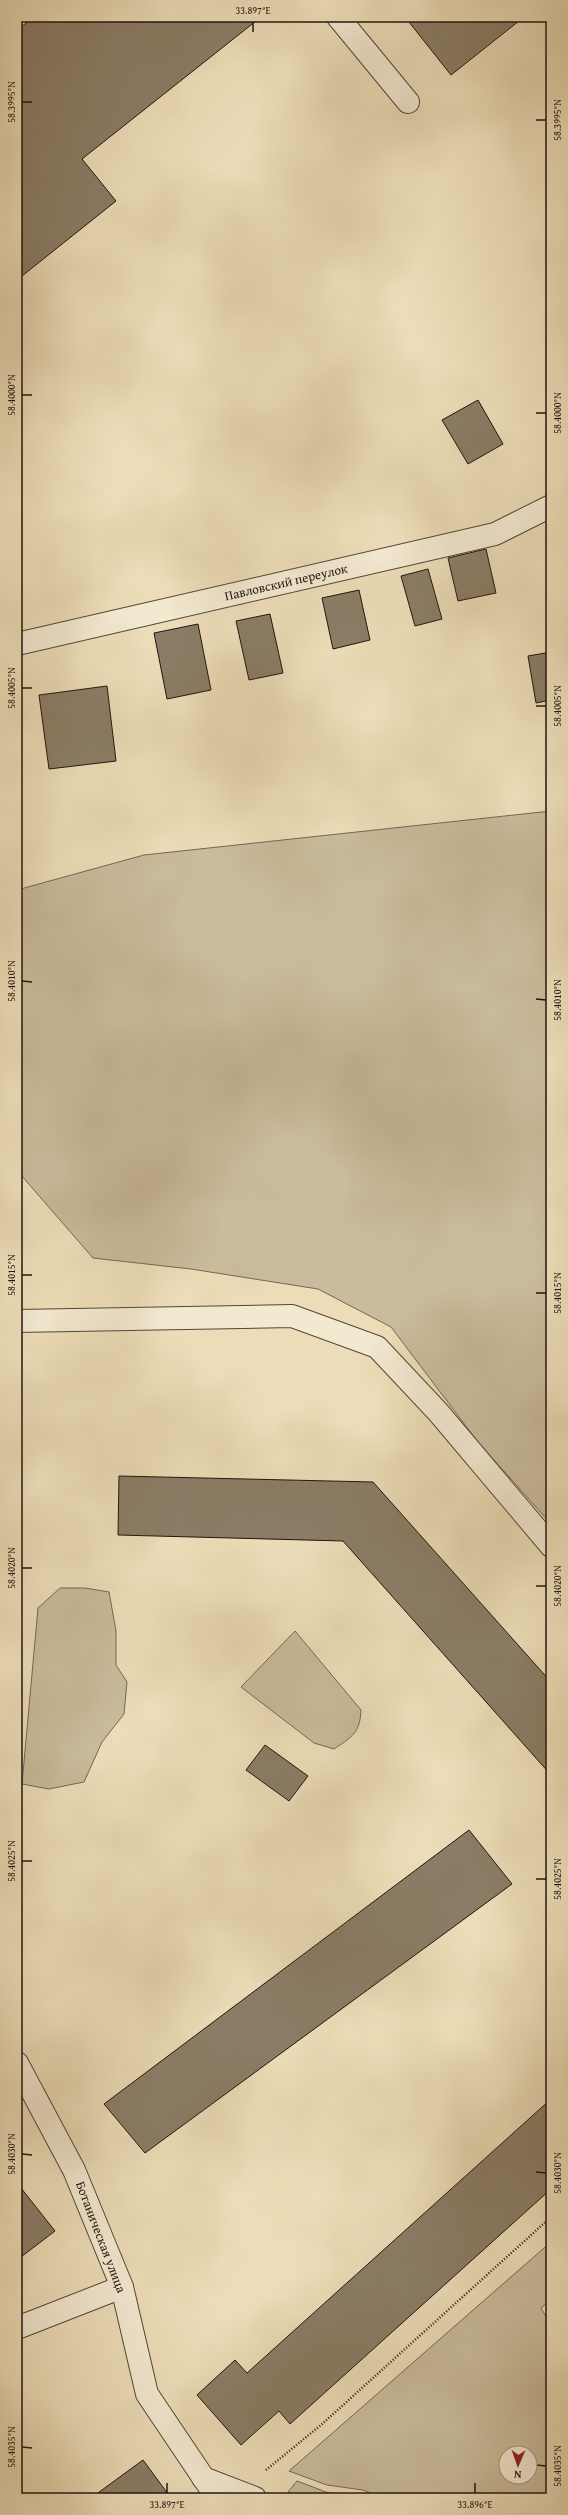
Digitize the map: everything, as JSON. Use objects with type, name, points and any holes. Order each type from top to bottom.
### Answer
[{"type":"street","points":[[338,17],[408,102]]},
{"type":"street","name":"Павловский переулок","points":[[17,644],[495,534],[551,506]]},
{"type":"street","points":[[17,1321],[292,1316],[377,1347],[438,1412],[551,1546]]},
{"type":"street","name":"Ботаническая улица","points":[[17,2063],[74,2170],[122,2287],[148,2394],[217,2498]]},
{"type":"street","points":[[17,2328],[122,2287]]},
{"type":"street","points":[[203,2478],[247,2495]]},
{"type":"path","points":[[247,2495],[321,2425],[551,2217]]},
{"type":"shaded area","points":[[551,811],[551,1524],[478,1442],[391,1327],[318,1289],[191,1269],[93,1258],[21,1175],[17,1170],[17,890],[144,855]]},
{"type":"shaded area","points":[[60,1588],[85,1588],[109,1592],[116,1631],[116,1665],[127,1682],[124,1714],[102,1742],[84,1782],[49,1789],[22,1784],[38,1608]]},
{"type":"shaded area","points":[[295,1631],[361,1710],[359,1724],[354,1734],[334,1749],[314,1743],[241,1687]]},
{"type":"shaded area","points":[[551,2242],[551,2300],[541,2308],[551,2325],[551,2496],[545,2498],[384,2498],[363,2490],[327,2485],[289,2471]]},
{"type":"shaded area","points":[[297,2481],[326,2492],[362,2498],[307,2498],[288,2492]]},
{"type":"building","points":[[34,17],[261,17],[82,159],[116,201],[17,280],[17,30]]},
{"type":"building","points":[[405,17],[524,17],[451,75]]},
{"type":"building","points":[[478,400],[503,444],[468,464],[442,420]]},
{"type":"building","points":[[486,549],[496,593],[458,601],[448,558]]},
{"type":"building","points":[[428,569],[442,619],[415,626],[401,576]]},
{"type":"building","points":[[359,590],[370,640],[333,649],[322,598]]},
{"type":"building","points":[[270,614],[283,673],[249,680],[236,621]]},
{"type":"building","points":[[198,624],[211,690],[167,699],[154,633]]},
{"type":"building","points":[[551,652],[551,700],[536,703],[528,656]]},
{"type":"building","points":[[107,686],[116,761],[49,769],[39,695]]},
{"type":"building","points":[[119,1476],[373,1482],[551,1682],[551,1775],[343,1541],[118,1535]]},
{"type":"building","points":[[265,1745],[308,1776],[289,1801],[246,1770]]},
{"type":"building","points":[[469,1830],[512,1884],[145,2153],[104,2104]]},
{"type":"building","points":[[551,2099],[551,2189],[290,2424],[279,2411],[241,2445],[197,2395],[235,2360],[247,2373]]},
{"type":"building","points":[[17,2183],[55,2231],[17,2260]]},
{"type":"building","points":[[143,2460],[171,2498],[91,2498]]}]
